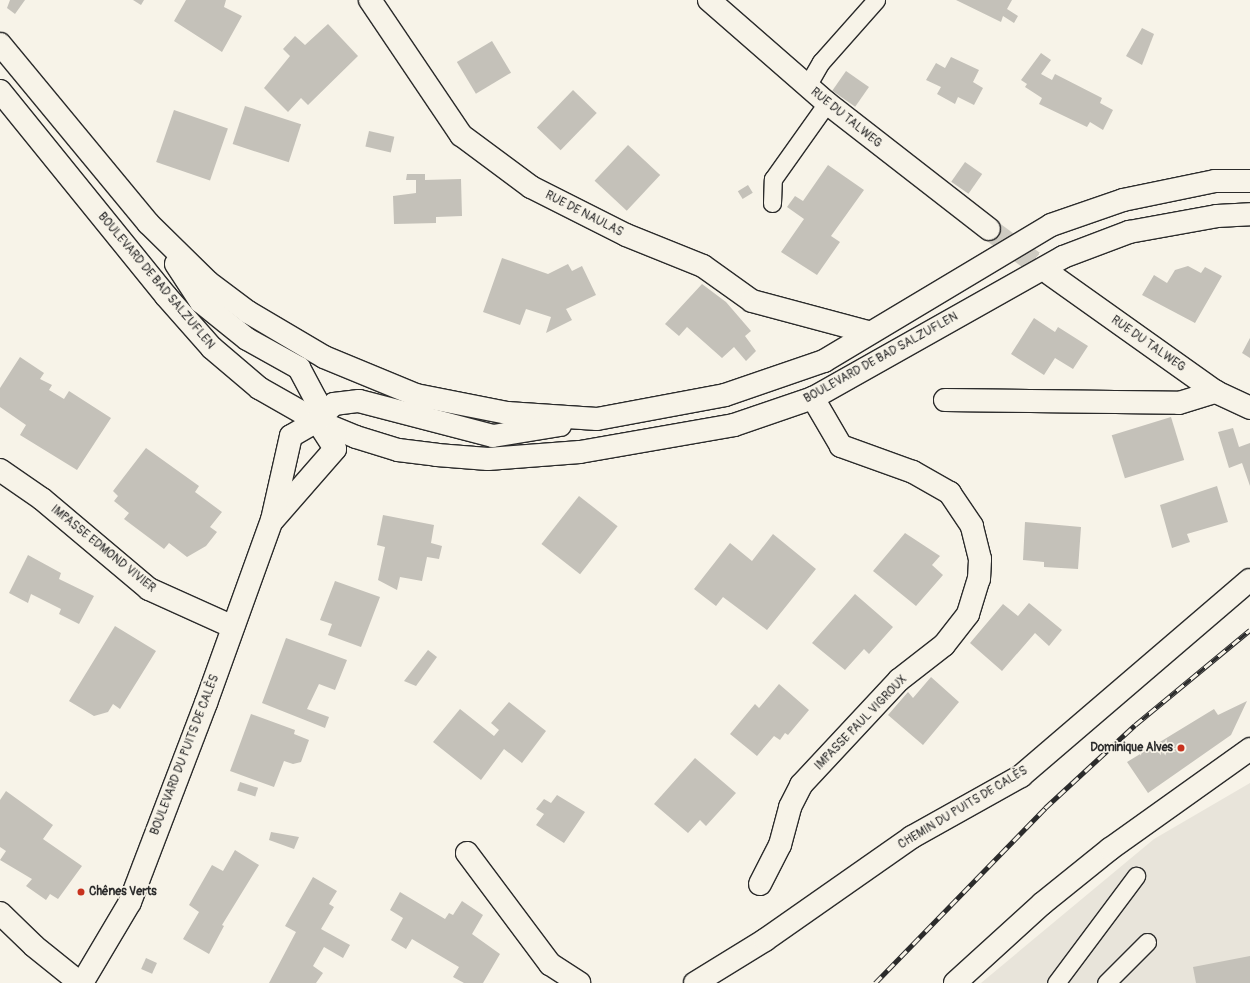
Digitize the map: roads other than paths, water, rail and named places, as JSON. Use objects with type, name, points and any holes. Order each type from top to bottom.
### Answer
[{"type":"street","name":"RUE DE NAULAS","points":[[370,0],[461,135],[531,187],[626,235],[703,266],[752,301],[868,332]]},
{"type":"street","name":"RUE DU TALWEG","points":[[709,0],[827,103],[989,229]]},
{"type":"street","points":[[0,44],[148,223],[201,302],[247,339],[299,368],[316,400],[317,421]]},
{"type":"street","name":"BOULEVARD DE BAD SALZUFLEN","points":[[0,91],[212,348],[259,388],[317,421],[398,450],[488,459],[580,452],[669,438],[734,425],[813,398],[1063,257],[1129,232],[1217,216],[1250,214]]},
{"type":"street","points":[[148,223],[208,282],[261,321],[324,357],[416,395],[507,413],[597,419],[726,395],[824,361],[868,332],[1051,225],[1123,200],[1215,181],[1250,181]]},
{"type":"street","name":"RUE DU TALWEG","points":[[1050,274],[1216,392],[1250,408]]},
{"type":"street","points":[[945,400],[1180,403],[1216,392]]},
{"type":"street","name":"IMPASSE PAUL VIGROUX","points":[[760,884],[780,845],[790,807],[801,785],[899,680],[944,645],[968,614],[979,579],[980,559],[972,526],[950,493],[914,472],[841,446],[813,398]]},
{"type":"street","name":"BOULEVARD DU PUITS DE CALÈS","points":[[81,983],[130,902],[272,520],[290,436],[317,421],[334,404],[359,401],[493,436],[597,419]]},
{"type":"street","name":"BOULEVARD DU PUITS DE CALÈS","points":[[272,520],[335,449],[317,421]]},
{"type":"street","name":"IMPASSE EDMOND VIVIER","points":[[0,470],[42,499],[149,589],[233,627]]},
{"type":"street","name":"CHEMIN DU PUITS DE CALÈS","points":[[695,983],[765,940],[912,837],[1021,776],[1250,580]]},
{"type":"street","points":[[955,983],[1042,903],[1110,849],[1250,749]]},
{"type":"street","points":[[467,853],[550,964],[579,983]]},
{"type":"street","points":[[0,913],[34,946],[81,983]]},
{"type":"lane","points":[[807,86],[821,62],[876,0]]},
{"type":"lane","points":[[772,203],[773,179],[827,103]]},
{"type":"lane","points":[[1056,983],[1136,876]]},
{"type":"lane","points":[[1106,983],[1147,942]]},
{"type":"tunnel","points":[[989,229],[1050,274]]},
{"type":"railway","points":[[875,983],[1045,808],[1135,725],[1250,630]]},
{"type":"place","name":"Dominique Alves","points":[[1181,748]]},
{"type":"place","name":"Chênes Verts","points":[[81,892]]}]
